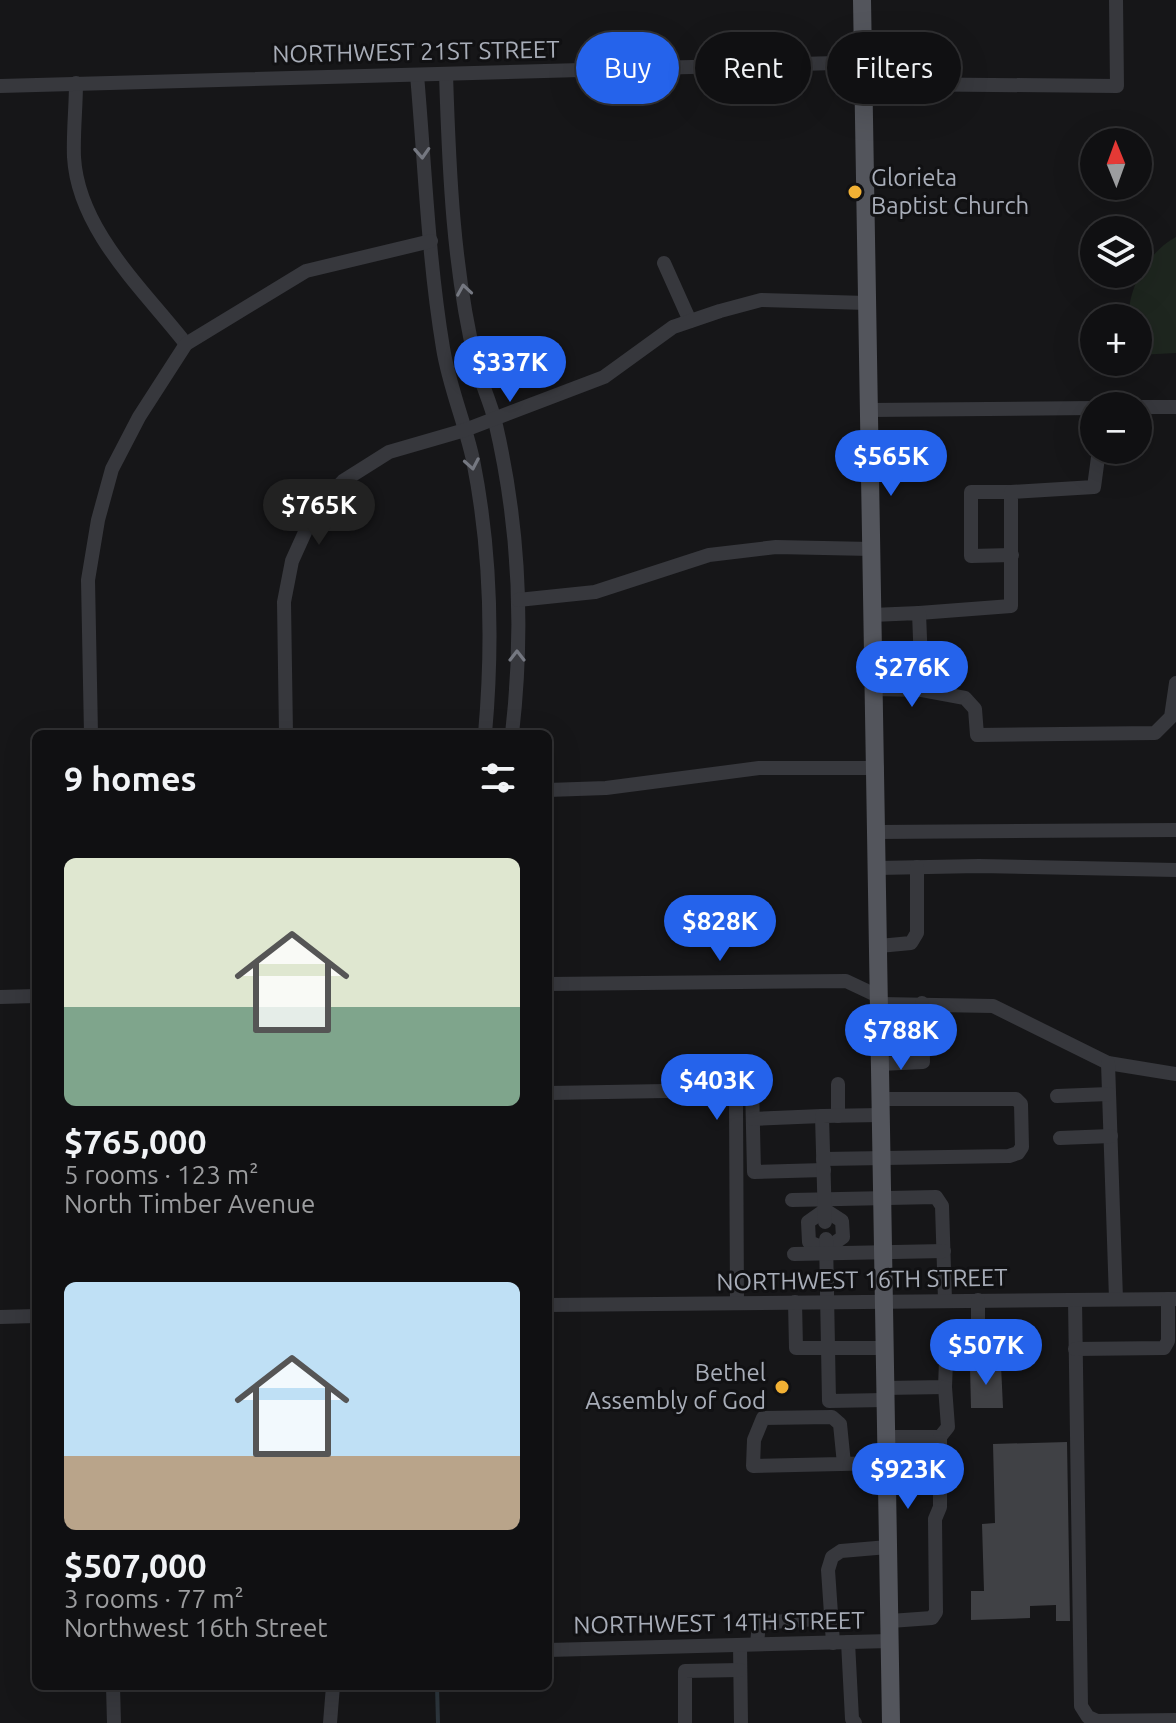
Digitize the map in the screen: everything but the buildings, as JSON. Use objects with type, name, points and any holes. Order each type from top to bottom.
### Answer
[{"type":"main road","points":[[862,0],[863,32]]},
{"type":"main road","points":[[864,104],[891,1723]]},
{"type":"street","name":"NORTHWEST 21ST STREET","points":[[961,85],[1117,86],[1116,0]]},
{"type":"street","name":"NORTHWEST 21ST STREET","points":[[0,86],[827,63]]},
{"type":"street","points":[[446,74],[457,246],[476,364],[494,418],[515,536],[517,687],[512,730]]},
{"type":"street","points":[[417,75],[443,350],[473,462],[488,578],[489,680],[485,730]]},
{"type":"street","points":[[76,83],[74,159],[80,190],[96,229],[186,344]]},
{"type":"street","points":[[91,730],[88,580],[98,520],[112,469],[139,417],[186,344],[306,271],[431,241]]},
{"type":"street","points":[[664,263],[690,321]]},
{"type":"street","points":[[286,730],[284,602],[292,561],[315,510],[343,481],[389,452],[465,430],[604,377],[673,327],[690,321],[761,300],[867,303]]},
{"type":"street","points":[[1152,407],[1176,407]]},
{"type":"street","points":[[869,410],[1080,408]]},
{"type":"street","points":[[1012,555],[971,556],[971,492],[1094,487],[1097,464]]},
{"type":"street","points":[[872,615],[1011,606],[1011,492]]},
{"type":"street","points":[[518,600],[595,592],[709,555],[776,547],[871,549]]},
{"type":"street","points":[[919,613],[922,690]]},
{"type":"street","points":[[874,689],[922,690],[971,700],[975,709],[977,735],[1155,733],[1171,717],[1176,683]]},
{"type":"street","points":[[552,790],[606,788],[759,768],[877,768]]},
{"type":"street","points":[[877,832],[1176,830]]},
{"type":"street","points":[[879,946],[911,943],[917,933],[917,867]]},
{"type":"street","points":[[878,868],[1176,870]]},
{"type":"street","points":[[552,984],[846,981],[880,1000],[993,1006],[1108,1063],[1176,1074]]},
{"type":"street","points":[[0,997],[32,996]]},
{"type":"street","points":[[880,1064],[923,1062],[922,1003]]},
{"type":"street","points":[[1108,1063],[1116,1299]]},
{"type":"street","points":[[838,1084],[838,1116]]},
{"type":"street","points":[[752,1085],[754,1172],[881,1158],[1009,1156],[1018,1153],[1022,1147],[1021,1104],[1016,1099],[881,1107],[838,1116],[753,1119]]},
{"type":"street","points":[[552,1093],[724,1090],[733,1093],[736,1103],[737,1303]]},
{"type":"street","points":[[1057,1096],[1109,1094]]},
{"type":"street","points":[[822,1116],[825,1210]]},
{"type":"street","points":[[1060,1138],[1111,1136]]},
{"type":"street","points":[[944,1251],[882,1253],[826,1247],[809,1242],[808,1222],[825,1210],[881,1198],[936,1197],[942,1206],[944,1251],[945,1300]]},
{"type":"street","points":[[792,1200],[825,1210],[842,1221],[843,1237],[826,1247],[794,1254]]},
{"type":"street","points":[[826,1247],[829,1401],[945,1387]]},
{"type":"street","points":[[1075,1349],[1164,1348],[1168,1341],[1172,1299]]},
{"type":"street","name":"NORTHWEST 16TH STREET","points":[[552,1305],[1172,1299]]},
{"type":"street","points":[[890,1621],[932,1618],[936,1612],[935,1519],[940,1507],[940,1437],[948,1427],[946,1361],[978,1333],[978,1300]]},
{"type":"street","points":[[1075,1300],[1081,1706],[1088,1717],[1097,1721],[1176,1720]]},
{"type":"street","points":[[795,1302],[796,1348],[883,1348]]},
{"type":"street","points":[[0,1317],[32,1316]]},
{"type":"street","points":[[844,1464],[840,1424],[832,1417],[763,1418],[754,1440],[753,1466],[844,1464],[886,1463]]},
{"type":"street","points":[[885,1437],[940,1437]]},
{"type":"street","points":[[855,1723],[841,1642],[832,1618],[828,1570],[832,1557],[841,1551],[888,1547]]},
{"type":"street","points":[[757,1644],[759,1623],[832,1618]]},
{"type":"street","name":"NORTHWEST 14TH STREET","points":[[552,1650],[890,1641]]},
{"type":"street","points":[[740,1645],[741,1723]]},
{"type":"street","points":[[685,1723],[685,1671],[740,1670]]},
{"type":"street","points":[[113,1690],[114,1723]]},
{"type":"street","points":[[330,1723],[333,1690]]},
{"type":"shaded area","points":[[1176,237],[1176,353],[1152,354],[1152,304],[1130,304],[1134,288],[1152,288],[1152,258]]},
{"type":"waterway","points":[[437,1690],[438,1723]]},
{"type":"place","name":"Glorieta Baptist Church","points":[[855,192]]},
{"type":"place","name":"Bethel Assembly of God","points":[[782,1387]]}]
